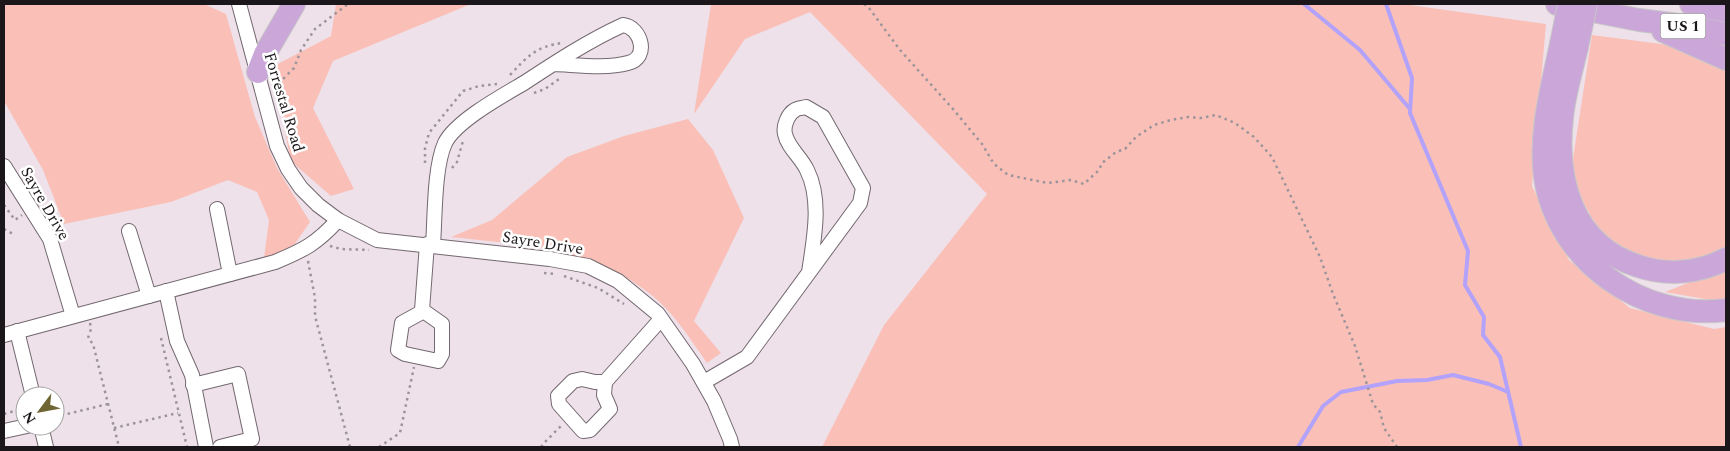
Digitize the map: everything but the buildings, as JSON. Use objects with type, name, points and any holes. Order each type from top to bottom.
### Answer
[{"type":"highway","points":[[258,72],[265,54],[294,4]]},
{"type":"highway","name":"US 1","points":[[1557,4],[1726,34]]},
{"type":"highway","points":[[1569,4],[1569,46],[1560,156],[1565,188],[1575,214],[1589,234],[1608,252],[1630,264],[1650,270],[1672,272],[1692,270],[1704,268],[1726,259]]},
{"type":"highway","points":[[1586,4],[1549,102],[1544,160],[1548,191],[1556,214],[1575,247],[1612,282],[1638,297],[1662,306],[1697,312],[1726,310]]},
{"type":"highway","name":"US 1","points":[[1691,4],[1726,11]]},
{"type":"highway","points":[[1639,20],[1726,59]]},
{"type":"street","name":"Forrestal Road","points":[[239,4],[277,146],[288,169],[301,188],[318,205],[338,220]]},
{"type":"street","points":[[422,310],[439,163],[445,143],[452,133],[487,106],[597,37],[622,25],[633,29],[641,41],[641,51],[638,57],[628,64],[604,66],[554,64]]},
{"type":"street","points":[[704,382],[747,357],[860,203],[863,188],[823,117],[806,107],[795,110],[786,122],[784,133],[807,169],[816,193],[814,240],[809,272]]},
{"type":"street","name":"Sayre Drive","points":[[4,166],[50,239],[73,316]]},
{"type":"street","points":[[217,209],[230,274]]},
{"type":"street","points":[[29,386],[10,333],[275,262],[306,248],[323,237],[338,220]]},
{"type":"street","name":"Sayre Drive","points":[[338,220],[377,240],[550,259],[588,266],[618,281],[661,319],[693,364],[714,401],[732,447]]},
{"type":"street","points":[[129,231],[149,296]]},
{"type":"street","points":[[166,291],[177,340],[192,375],[206,447]]},
{"type":"street","points":[[605,382],[661,319]]},
{"type":"street","points":[[193,385],[238,374],[252,439],[220,447]]},
{"type":"path","points":[[271,90],[294,68],[301,50],[315,30],[348,4]]},
{"type":"path","points":[[864,4],[900,50],[982,144],[994,164],[1008,175],[1048,183],[1071,180],[1084,184],[1116,152],[1125,149],[1136,137],[1154,125],[1188,117],[1201,118],[1216,115],[1235,123],[1254,137],[1272,157],[1301,214],[1355,346],[1373,404],[1380,412],[1384,428],[1397,447]]},
{"type":"path","points":[[534,93],[545,89],[566,76]]},
{"type":"path","points":[[450,171],[457,162],[464,138]]},
{"type":"path","points":[[4,229],[13,234]]},
{"type":"path","points":[[328,246],[341,249],[374,251]]},
{"type":"path","points":[[306,248],[315,298],[315,316],[350,447]]},
{"type":"path","points":[[536,271],[565,276],[598,288],[630,308]]},
{"type":"path","points":[[88,312],[91,329],[88,338],[93,344],[119,447]]},
{"type":"path","points":[[161,338],[187,447]]},
{"type":"path","points":[[379,447],[400,434],[414,366]]},
{"type":"path","points":[[65,415],[108,404]]},
{"type":"path","points":[[114,428],[178,413]]},
{"type":"path","points":[[541,447],[565,421]]},
{"type":"shaded area","points":[[4,4],[204,4],[226,14],[255,117],[277,168],[310,222],[292,248],[264,258],[269,220],[257,192],[228,180],[171,202],[64,224],[43,170],[4,101]]},
{"type":"shaded area","points":[[336,4],[471,4],[333,61],[313,108],[354,189],[331,196],[293,163],[289,152],[272,67],[331,36]]},
{"type":"shaded area","points":[[711,4],[1403,4],[1546,24],[1532,186],[1569,260],[1630,308],[1714,329],[1726,327],[1726,447],[822,447],[884,325],[987,194],[810,12],[745,39],[694,114]]},
{"type":"shaded area","points":[[1592,35],[1669,45],[1726,70],[1726,248],[1699,263],[1643,259],[1600,233],[1570,178]]},
{"type":"shaded area","points":[[688,119],[713,150],[744,218],[694,321],[721,353],[707,363],[681,326],[658,300],[626,278],[603,266],[579,257],[529,246],[451,237],[492,220],[567,157],[624,136]]},
{"type":"shaded area","points":[[1726,268],[1726,300],[1721,302],[1665,292]]},
{"type":"waterway","points":[[1304,4],[1360,50],[1410,109]]},
{"type":"waterway","points":[[1386,4],[1412,78],[1410,113],[1468,251],[1465,285],[1484,317],[1483,335],[1500,357],[1521,447]]},
{"type":"waterway","points":[[1298,447],[1323,406],[1341,392],[1397,381],[1427,380],[1453,375],[1489,384],[1508,392]]}]
